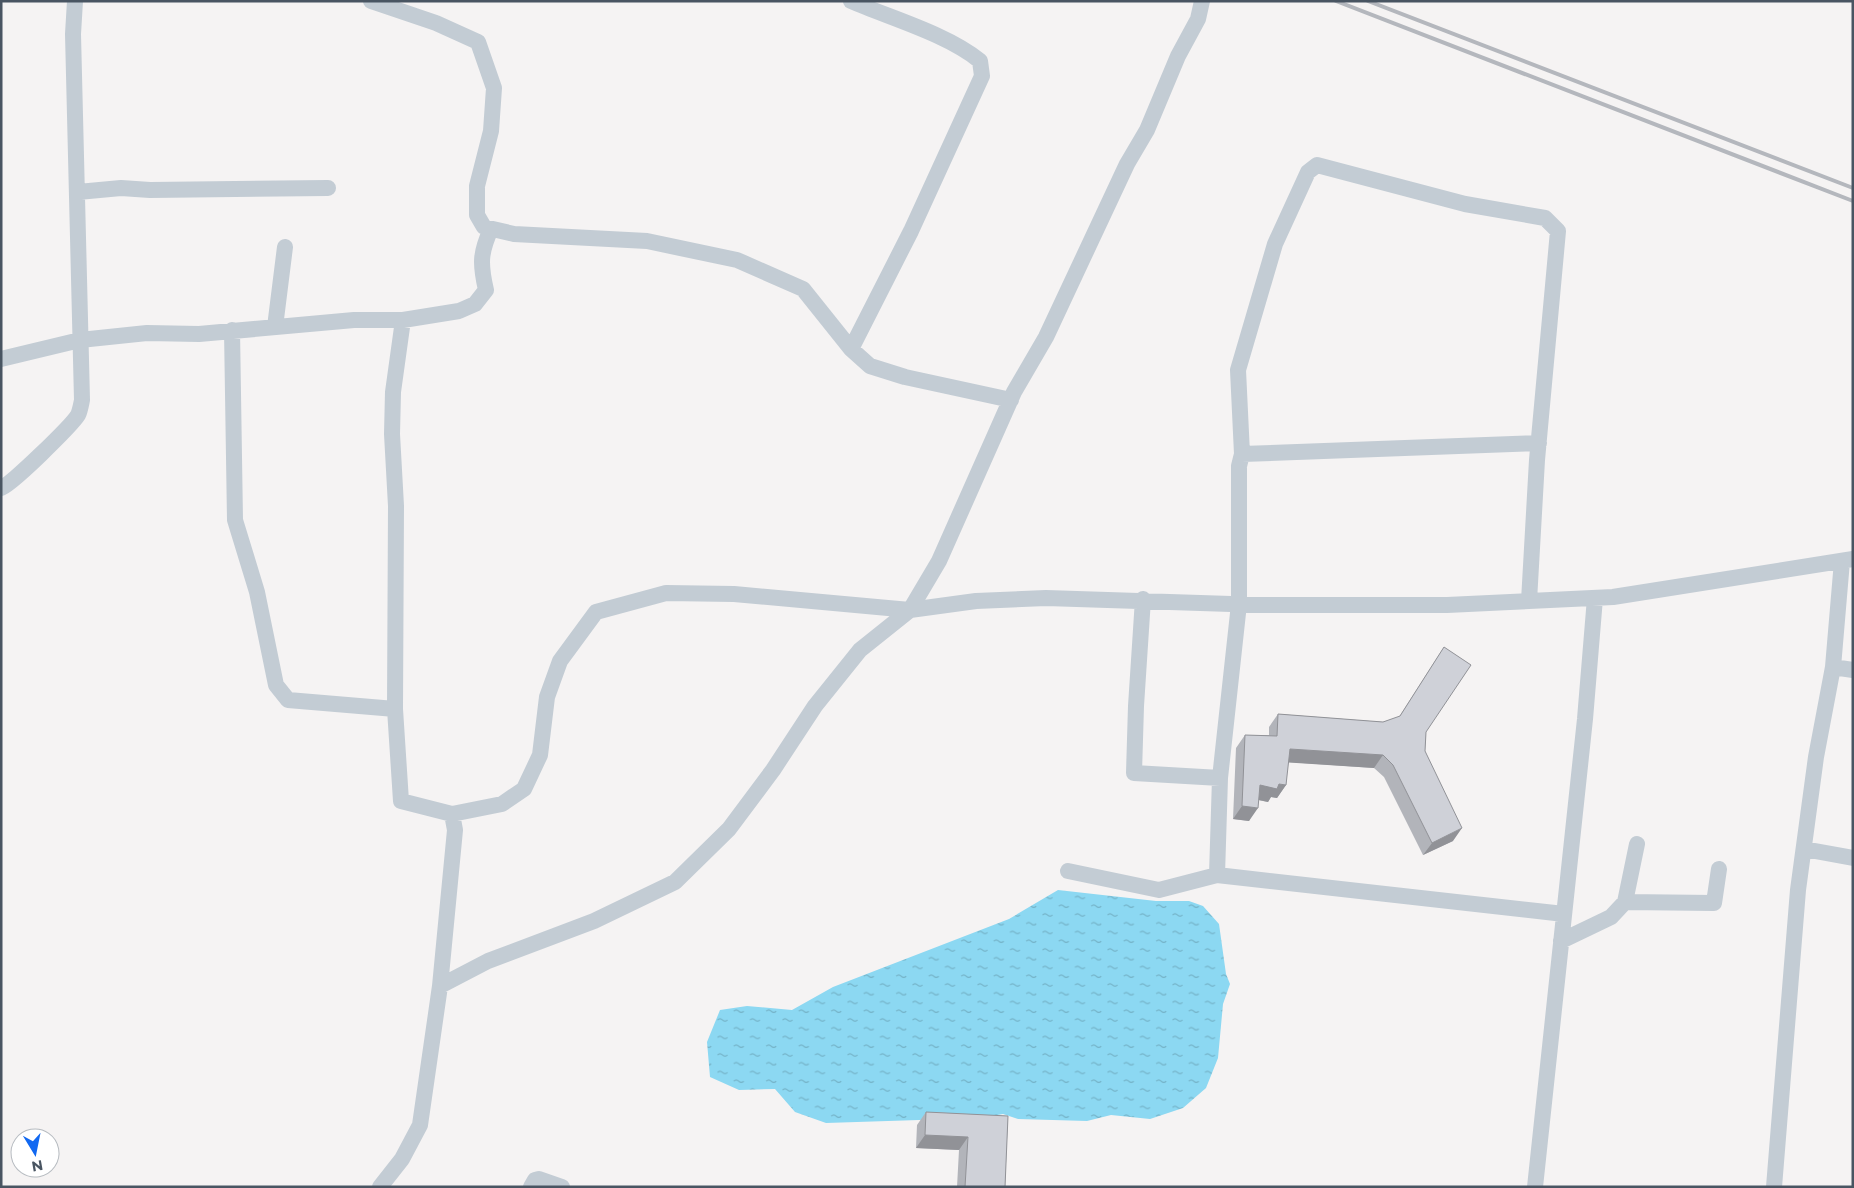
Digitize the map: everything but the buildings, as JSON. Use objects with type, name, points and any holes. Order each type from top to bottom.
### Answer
[{"type":"street","points":[[1,488],[5,487],[21,473],[78,415],[82,400],[73,34],[75,1]]},
{"type":"street","points":[[851,1],[950,42],[972,54],[980,61],[982,76],[911,232],[851,349]]},
{"type":"street","points":[[440,986],[488,962],[594,921],[675,882],[729,829],[773,770],[815,706],[860,650],[910,610],[938,561],[1011,400],[1046,337],[1127,164],[1147,130],[1178,56],[1198,19],[1202,1]]},
{"type":"street","points":[[376,2],[436,23],[478,42],[494,88],[491,131],[478,186],[477,215],[484,227],[514,234],[648,241],[736,260],[803,289],[851,349],[870,366],[905,377],[1011,400]]},
{"type":"street","points":[[1217,875],[1220,778],[1239,604],[1239,466],[1242,454],[1238,370],[1275,244],[1308,172],[1317,165],[1465,204],[1545,218],[1558,232],[1539,443],[1529,601]]},
{"type":"street","points":[[78,192],[121,188],[150,190],[328,188]]},
{"type":"street","points":[[1,358],[80,340],[147,333],[199,334],[354,320],[403,320],[459,311],[475,304],[486,290],[482,269],[482,250],[491,229]]},
{"type":"street","points":[[275,326],[285,247]]},
{"type":"street","points":[[403,320],[393,392],[396,506],[395,709],[400,801],[452,814],[502,804],[524,789],[540,755],[547,697],[560,661],[596,612],[666,593],[734,594],[910,610],[976,601],[1036,598],[1239,604],[1447,605],[1614,597],[1847,560],[1833,668],[1816,757],[1798,890],[1774,1187]]},
{"type":"street","points":[[232,330],[236,520],[257,592],[276,685],[288,700],[395,709]]},
{"type":"street","points":[[1242,454],[1539,443]]},
{"type":"street","points":[[1536,1187],[1585,719],[1595,598]]},
{"type":"street","points":[[1143,600],[1134,773],[1220,778]]},
{"type":"street","points":[[1833,668],[1853,670]]},
{"type":"street","points":[[380,1187],[402,1159],[420,1125],[440,986],[455,830],[452,814]]},
{"type":"street","points":[[1561,941],[1611,917],[1625,902],[1637,844]]},
{"type":"street","points":[[1804,849],[1853,858]]},
{"type":"street","points":[[1625,902],[1714,903],[1719,869]]},
{"type":"street","points":[[1068,871],[1159,890],[1217,875],[1564,914]]},
{"type":"street","points":[[531,1187],[535,1180],[539,1179],[562,1187]]},
{"type":"water","points":[[1058,890],[1156,901],[1189,901],[1203,906],[1219,924],[1226,974],[1230,984],[1223,1004],[1218,1058],[1206,1088],[1183,1108],[1150,1119],[1111,1115],[1087,1121],[1018,1119],[1003,1114],[981,1118],[826,1123],[795,1112],[775,1089],[739,1090],[710,1077],[707,1042],[720,1010],[747,1006],[792,1010],[833,987],[1009,919]]},
{"type":"railway","points":[[1336,1],[1853,201]]},
{"type":"railway","points":[[1368,1],[1853,188]]}]
